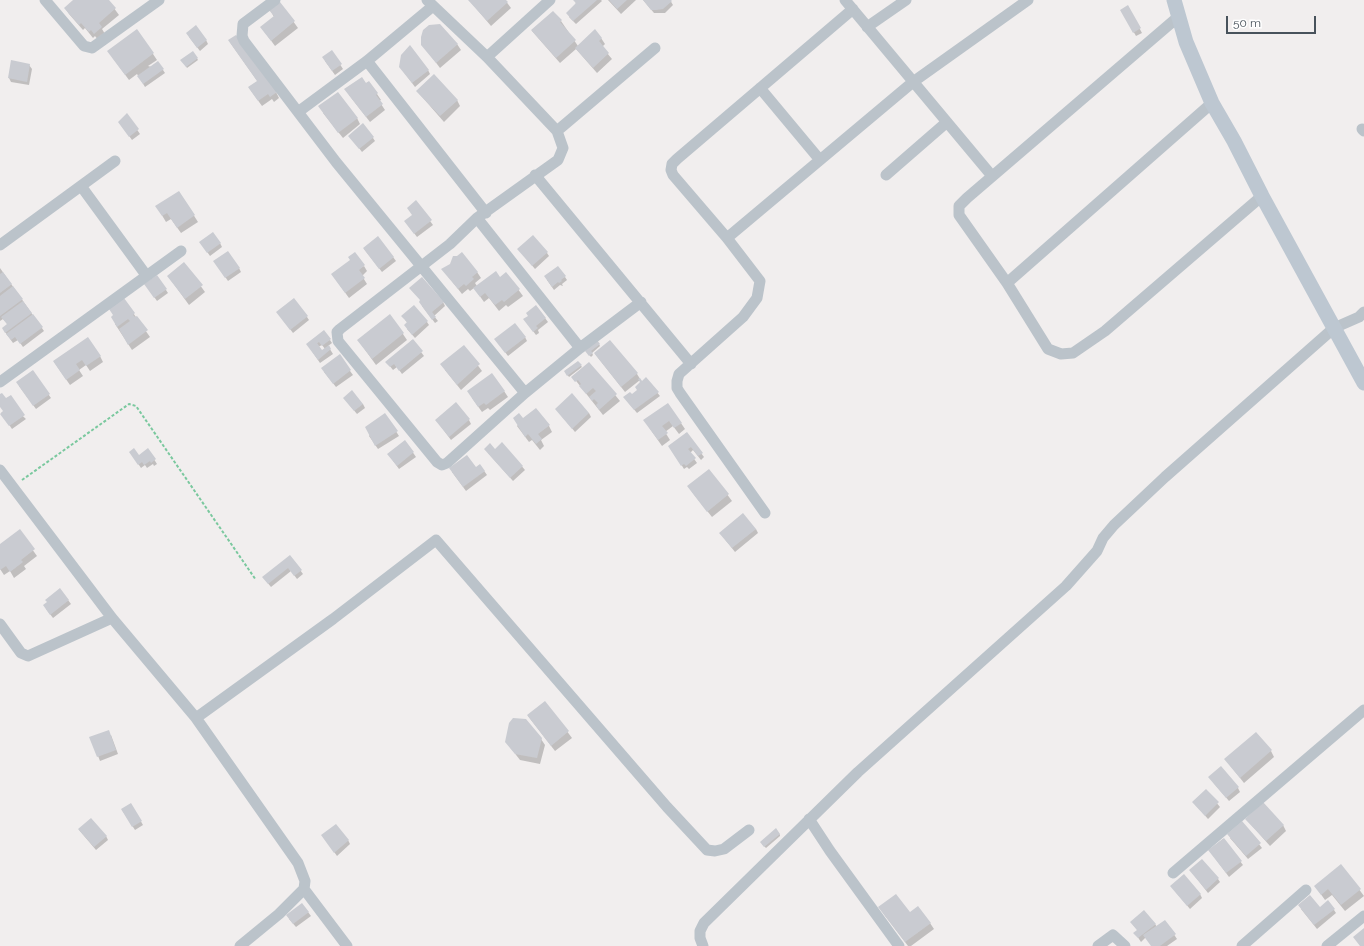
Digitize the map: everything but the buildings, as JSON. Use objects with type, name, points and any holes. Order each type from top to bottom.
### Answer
[{"type":"main road","points":[[1174,0],[1186,42],[1212,103],[1234,141],[1262,196],[1364,383]]},
{"type":"street","points":[[45,0],[84,46],[92,48],[159,0]]},
{"type":"street","points":[[275,0],[243,24],[242,36],[336,162],[525,393]]},
{"type":"street","points":[[487,57],[550,0]]},
{"type":"street","points":[[845,0],[992,176]]},
{"type":"street","points":[[867,27],[906,0]]},
{"type":"street","points":[[727,238],[913,82],[1028,0]]},
{"type":"street","points":[[298,112],[367,61],[430,3],[487,57],[557,131],[563,148],[558,160],[535,175],[481,216],[450,244],[337,332],[337,337],[437,462],[442,465],[447,463],[525,393],[580,348],[641,302]]},
{"type":"street","points":[[765,513],[677,388],[679,374],[743,317],[757,298],[760,288],[760,281],[757,275],[727,238],[673,175],[671,170],[672,164],[853,9]]},
{"type":"street","points":[[1178,17],[992,176],[959,206],[959,215],[1007,283],[1048,349],[1061,354],[1074,353],[1105,331],[1262,196]]},
{"type":"street","points":[[557,131],[654,48]]},
{"type":"street","points":[[367,61],[580,348]]},
{"type":"street","points":[[760,88],[820,160]]},
{"type":"street","points":[[1007,283],[1212,103]]},
{"type":"street","points":[[886,174],[947,122]]},
{"type":"street","points":[[0,245],[115,161]]},
{"type":"street","points":[[535,175],[691,364]]},
{"type":"street","points":[[81,186],[146,275]]},
{"type":"street","points":[[0,382],[181,251]]},
{"type":"street","points":[[703,946],[700,938],[700,931],[704,923],[778,853],[809,819],[858,772],[1066,586],[1097,551],[1103,538],[1114,525],[1165,477],[1334,328],[1359,317],[1364,312]]},
{"type":"street","points":[[0,470],[112,618],[196,718],[292,853],[305,881],[304,889],[279,914],[240,946]]},
{"type":"street","points":[[196,718],[333,619],[436,540],[706,850],[715,851],[724,849],[749,830]]},
{"type":"street","points":[[0,624],[21,653],[28,656],[112,618]]},
{"type":"street","points":[[1173,873],[1364,710]]},
{"type":"street","points":[[809,819],[830,851],[899,946]]},
{"type":"street","points":[[304,889],[347,946]]},
{"type":"street","points":[[1242,946],[1306,890]]},
{"type":"street","points":[[1327,946],[1364,916]]},
{"type":"street","points":[[1098,946],[1113,935],[1125,946]]},
{"type":"path","points":[[13,487],[129,404],[136,406],[149,422],[256,580]]}]
